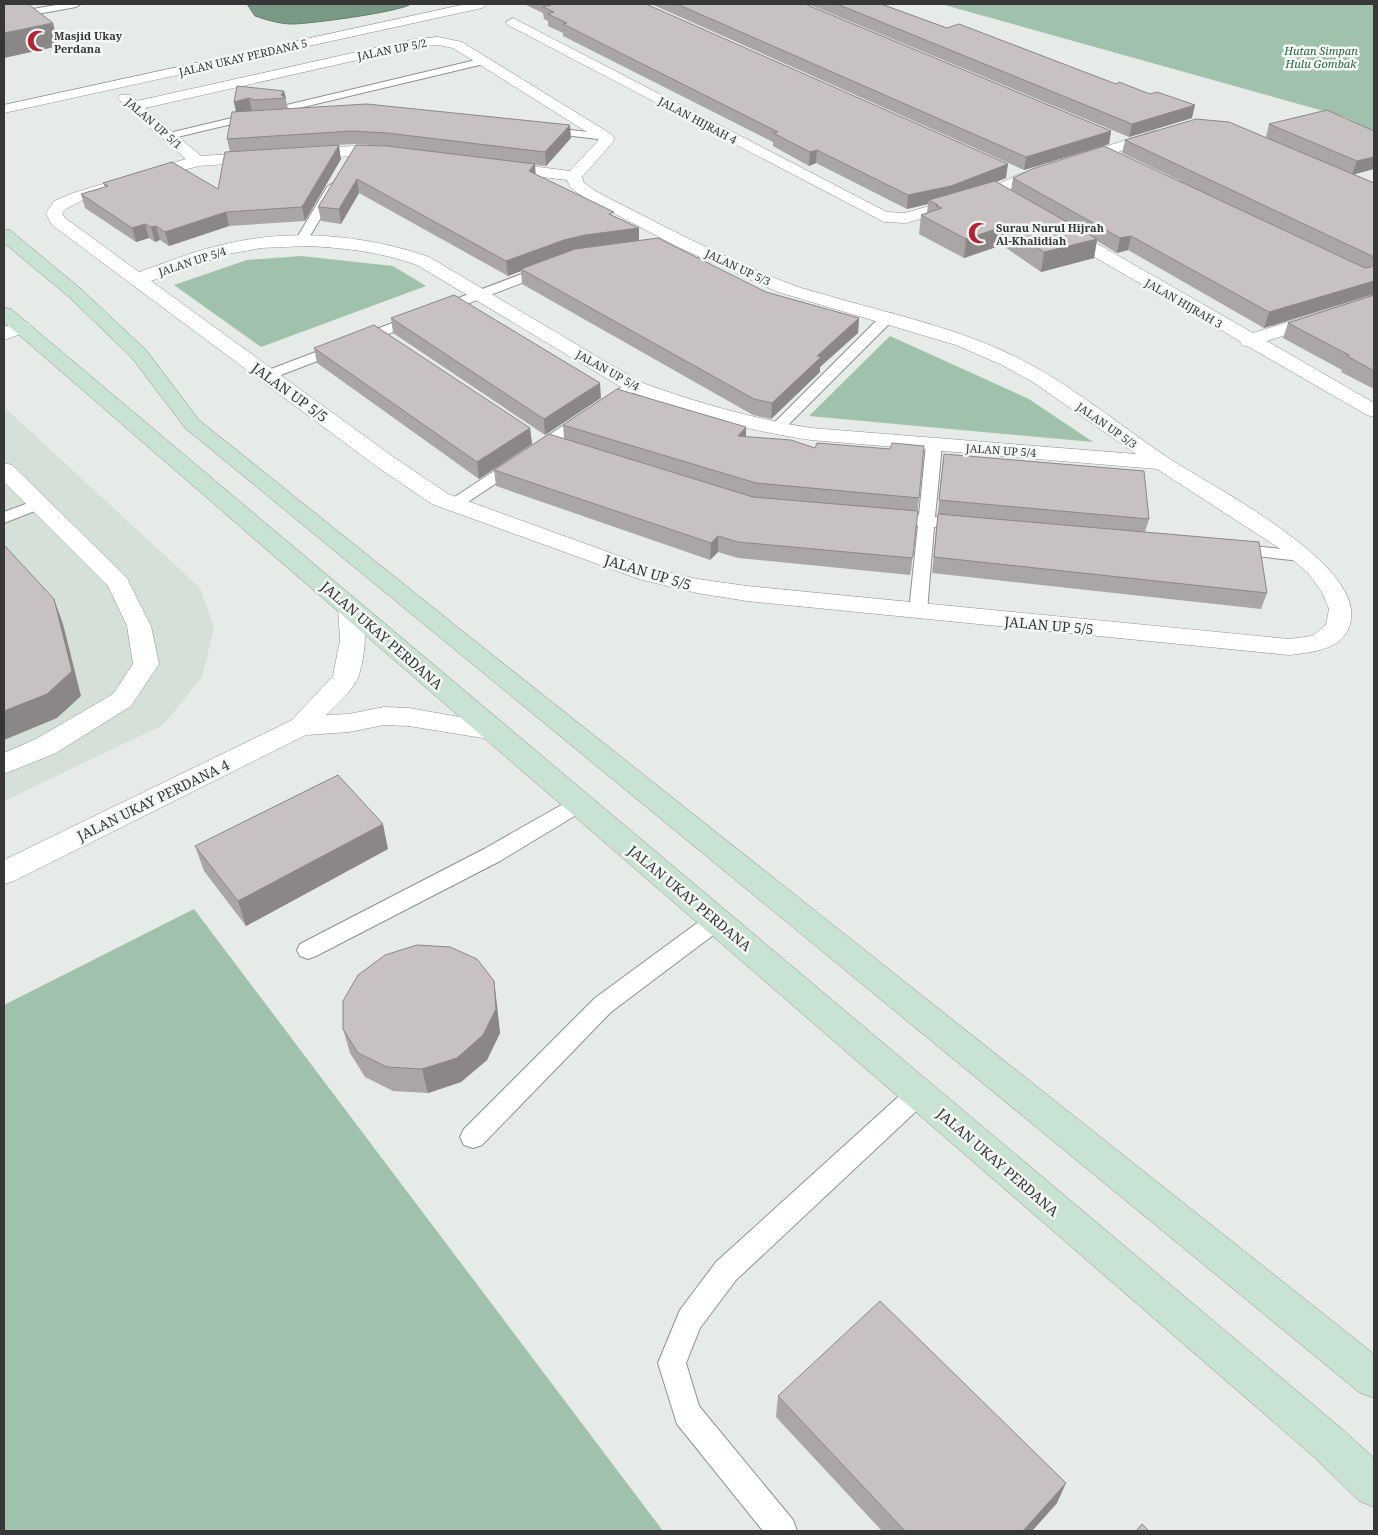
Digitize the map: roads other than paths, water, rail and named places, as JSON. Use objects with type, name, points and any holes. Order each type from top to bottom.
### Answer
[{"type":"street","name":"JALAN UKAY PERDANA 5","points":[[4,109],[481,4]]},
{"type":"street","name":"JALAN HIJRAH 4","points":[[513,22],[884,217],[906,218],[995,192]]},
{"type":"street","name":"JALAN UP 5/2","points":[[135,106],[415,43],[449,43],[484,61],[606,137]]},
{"type":"street","name":"JALAN UP 5/1","points":[[111,86],[197,161]]},
{"type":"street","points":[[995,192],[1023,178],[1174,130]]},
{"type":"street","points":[[1110,136],[1128,144]]},
{"type":"street","points":[[197,161],[354,151],[389,153],[574,176],[604,142],[606,137]]},
{"type":"street","points":[[1102,152],[1120,160]]},
{"type":"street","name":"JALAN UP 5/5","points":[[197,161],[79,196],[60,204],[54,213],[58,221],[384,461],[427,491],[453,505],[676,583],[708,589],[777,598],[849,603],[1289,647],[1319,643],[1330,636],[1338,626]]},
{"type":"street","points":[[1005,170],[1023,178]]},
{"type":"street","name":"JALAN UP 5/3","points":[[574,176],[577,186],[591,195],[684,243],[784,288],[806,296],[888,317],[963,341],[1009,361],[1040,378],[1162,463],[1287,543],[1316,568],[1334,591],[1341,610],[1338,626]]},
{"type":"street","points":[[995,192],[1012,202]]},
{"type":"street","name":"JALAN HIJRAH 3","points":[[1046,222],[1374,411]]},
{"type":"street","points":[[4,234],[75,293],[139,354],[192,424],[1374,1379]]},
{"type":"street","name":"JALAN UP 5/4","points":[[138,279],[210,253],[239,246],[301,241],[372,247],[405,254],[423,261],[633,386],[665,398],[776,429],[934,445],[1162,463]]},
{"type":"street","points":[[1249,340],[1374,300]]},
{"type":"street","name":"JALAN UKAY PERDANA","points":[[10,325],[495,731],[1320,1437],[1374,1486]]},
{"type":"street","points":[[4,470],[119,583],[139,626],[146,664],[122,700],[46,746],[4,764]]},
{"type":"street","name":"JALAN UKAY PERDANA 4","points":[[4,873],[302,726],[345,678],[352,640],[350,608]]},
{"type":"street","name":"JALAN UKAY PERDANA 4","points":[[302,726],[348,723],[384,716],[409,717],[495,731]]},
{"type":"lane","points":[[4,17],[76,4]]},
{"type":"lane","points":[[168,136],[484,61]]},
{"type":"lane","points":[[238,119],[304,116]]},
{"type":"lane","points":[[529,128],[606,137]]},
{"type":"lane","points":[[301,241],[354,151]]},
{"type":"lane","points":[[665,245],[684,243]]},
{"type":"lane","points":[[268,375],[561,263]]},
{"type":"lane","points":[[776,429],[888,317]]},
{"type":"lane","points":[[379,333],[395,343]]},
{"type":"lane","points":[[453,505],[633,386]]},
{"type":"lane","points":[[529,434],[546,443],[567,448]]},
{"type":"lane","points":[[918,611],[934,445]]},
{"type":"lane","points":[[4,518],[39,504]]},
{"type":"lane","points":[[878,517],[976,525]]},
{"type":"lane","points":[[1212,548],[1301,556]]},
{"type":"lane","points":[[308,950],[492,855],[579,804]]},
{"type":"lane","points":[[473,1137],[603,1005],[716,921]]},
{"type":"lane","points":[[782,1531],[687,1414],[672,1362],[690,1319],[726,1271],[918,1094]]},
{"type":"place","name":"Masjid Ukay Perdana","points":[[38,41]]},
{"type":"place","name":"Surau Nurul Hijrah Al-Khalidiah","points":[[979,233]]},
{"type":"park label","name":"Hutan Simpan Hulu Gombak","points":[[1321,56]]}]
